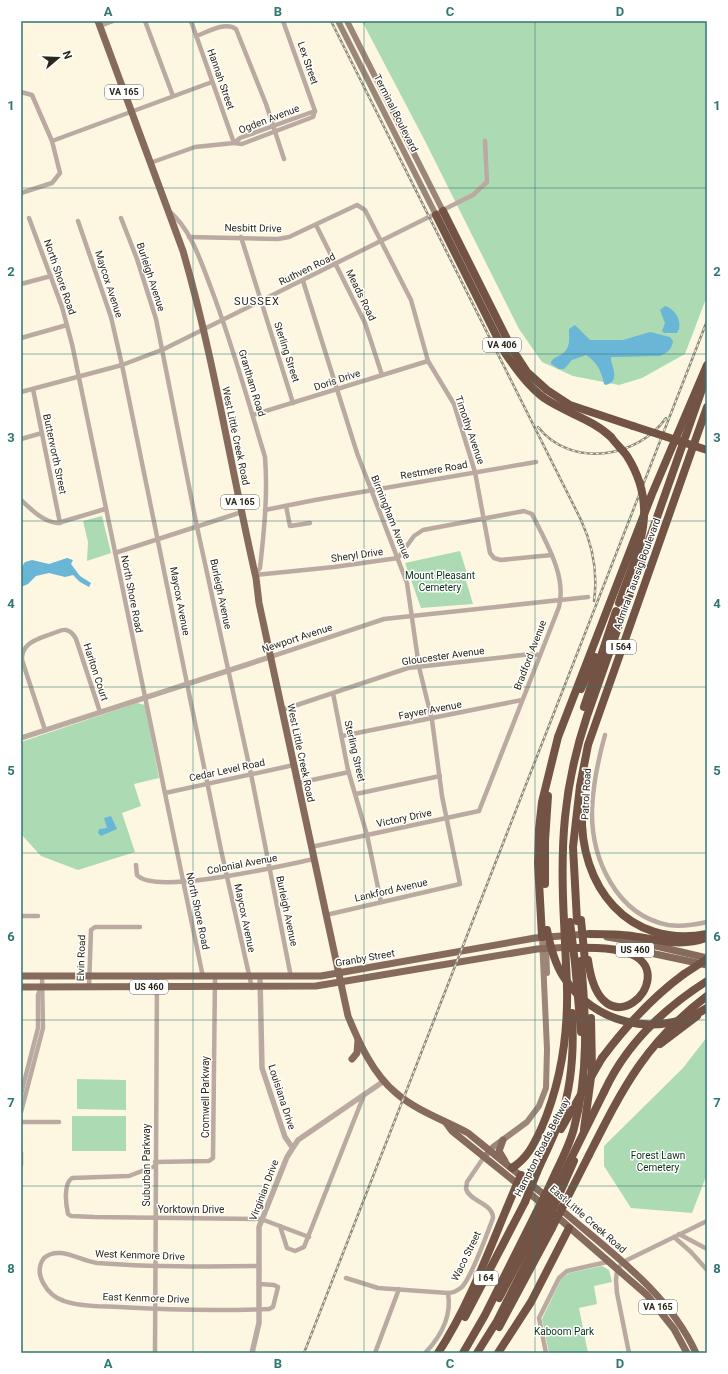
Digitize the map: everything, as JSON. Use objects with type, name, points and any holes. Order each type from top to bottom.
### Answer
[{"type":"highway","name":"VA 406","points":[[439,213],[509,344],[527,372],[547,390],[570,405],[707,450]]},
{"type":"highway","name":"VA 406","points":[[439,213],[505,353],[514,367],[528,383],[544,397],[599,426],[611,437],[627,456],[637,476],[643,496],[644,515],[641,541],[617,607]]},
{"type":"highway","points":[[707,365],[650,500],[574,692],[558,738],[550,775],[542,802],[538,843],[541,922],[543,936],[563,976],[587,1003],[611,1017],[637,1024],[660,1025],[688,1018],[707,1009]]},
{"type":"highway","points":[[568,787],[587,716],[707,376]]},
{"type":"highway","name":"Admiral Taussig Boulevard","points":[[582,772],[594,725],[707,407]]},
{"type":"highway","points":[[665,525],[678,499],[707,419]]},
{"type":"highway","points":[[554,756],[566,720],[617,607]]},
{"type":"highway","points":[[463,1353],[544,1220],[550,1185],[574,1129],[583,1088],[577,962],[573,921],[561,862],[562,835],[570,761],[580,722],[617,607]]},
{"type":"highway","points":[[564,946],[573,921],[576,870],[575,829],[582,772]]},
{"type":"highway","points":[[582,772],[581,821],[583,842],[590,870],[605,896],[625,917],[640,926],[657,933],[687,937],[707,934]]},
{"type":"highway","points":[[543,936],[544,858],[550,775]]},
{"type":"highway","points":[[512,1168],[532,1150],[556,1086],[566,1036],[568,1000],[577,962],[585,947],[573,921]]},
{"type":"highway","points":[[589,934],[628,935],[667,942],[695,942],[707,938]]},
{"type":"highway","points":[[564,946],[625,952],[636,956],[644,966],[647,974],[647,982],[644,992],[639,999],[629,1005],[619,1007],[608,1004],[601,999],[577,962],[564,946]]},
{"type":"highway","name":"Hampton Roads Beltway","points":[[444,1353],[476,1296],[561,1129],[602,1058],[638,1014],[665,988],[707,958]]},
{"type":"highway","points":[[477,1353],[497,1321],[576,1155],[587,1111],[592,1070],[592,1039],[577,962]]},
{"type":"highway","points":[[538,1173],[561,1117],[568,1087],[577,962]]},
{"type":"highway","name":"I 64","points":[[466,1353],[493,1311],[544,1220],[613,1072],[636,1040],[658,1017],[707,981]]},
{"type":"highway","name":"I 64","points":[[482,1353],[512,1305],[544,1220],[589,1155],[635,1069],[660,1037],[707,996]]},
{"type":"highway","points":[[621,1093],[651,1053],[674,1032],[707,1009]]},
{"type":"highway","points":[[438,1353],[468,1299],[519,1179]]},
{"type":"highway","points":[[498,1353],[531,1302],[570,1228]]},
{"type":"main road","name":"Terminal Boulevard","points":[[338,21],[439,213]]},
{"type":"main road","name":"Terminal Boulevard","points":[[347,21],[439,213]]},
{"type":"main road","name":"West Little Creek Road","points":[[99,23],[167,209],[184,251],[203,329],[255,574],[259,603],[270,657],[340,983]]},
{"type":"main road","name":"Granby Street","points":[[21,976],[291,977],[338,973],[543,936],[589,934],[643,943],[707,958]]},
{"type":"main road","points":[[484,1157],[503,1140],[522,1128],[539,1106],[546,1088],[543,936]]},
{"type":"main road","name":"Granby Street","points":[[21,987],[308,987],[564,946],[608,946],[641,950],[707,965]]},
{"type":"main road","name":"East Little Creek Road","points":[[340,983],[346,1012],[371,1063],[384,1081],[404,1099],[446,1123],[456,1125],[512,1168],[519,1179],[570,1228],[607,1262],[639,1287],[656,1305],[674,1329],[687,1353]]},
{"type":"main road","points":[[352,1060],[358,1052],[358,1038]]},
{"type":"main road","name":"East Little Creek Road","points":[[446,1123],[452,1131],[484,1157],[519,1179],[569,1216],[623,1262],[668,1306],[685,1332],[696,1353]]},
{"type":"main road","points":[[503,1140],[499,1151],[512,1168]]},
{"type":"main road","points":[[569,1216],[570,1228]]},
{"type":"street","points":[[99,23],[113,21]]},
{"type":"street","points":[[145,21],[173,96]]},
{"type":"street","name":"Hannah Street","points":[[191,21],[234,143]]},
{"type":"street","name":"Lex Street","points":[[283,21],[315,111]]},
{"type":"street","points":[[196,36],[229,25],[236,29],[240,35],[275,129],[284,159]]},
{"type":"street","points":[[52,141],[212,82]]},
{"type":"street","points":[[21,92],[32,95],[52,141],[60,173],[59,176],[52,182],[21,193]]},
{"type":"street","name":"Ogden Avenue","points":[[150,163],[195,147],[234,143],[240,138],[275,129],[315,111]]},
{"type":"street","name":"Ruthven Road","points":[[21,392],[122,365],[162,350],[336,265],[473,195],[487,182],[485,141]]},
{"type":"street","name":"Nesbitt Drive","points":[[189,236],[283,238],[357,205]]},
{"type":"street","name":"Timothy Avenue","points":[[357,205],[365,210],[382,242],[410,300],[428,361],[454,404],[475,472],[489,550],[494,558],[501,560],[552,555]]},
{"type":"street","name":"Grantham Road","points":[[167,209],[176,217],[189,236],[203,267],[223,320],[265,458],[267,480],[265,510],[260,568],[255,574]]},
{"type":"street","name":"North Shore Road","points":[[29,218],[51,276],[67,325],[203,977]]},
{"type":"street","name":"Burleigh Avenue","points":[[120,218],[145,282],[156,319],[197,527],[251,774],[268,868],[291,977]]},
{"type":"street","name":"Maycox Avenue","points":[[78,221],[111,317],[122,365],[227,876],[252,988]]},
{"type":"street","name":"Meads Road","points":[[316,224],[365,323],[382,375]]},
{"type":"street","name":"Sterling Street","points":[[241,238],[293,403]]},
{"type":"street","points":[[21,284],[51,276]]},
{"type":"street","name":"Birmingham Avenue","points":[[303,281],[336,390],[371,490],[407,583],[413,616],[419,667],[432,720],[446,818],[460,884]]},
{"type":"street","points":[[21,338],[67,325]]},
{"type":"street","name":"Doris Drive","points":[[253,415],[428,361]]},
{"type":"street","name":"Butterworth Street","points":[[32,389],[60,523]]},
{"type":"street","points":[[21,439],[42,433]]},
{"type":"street","name":"Restmere Road","points":[[265,510],[371,490],[536,462]]},
{"type":"street","points":[[21,501],[44,519],[54,523],[60,523],[105,509]]},
{"type":"street","points":[[286,506],[290,526],[310,523]]},
{"type":"street","name":"Sheryl Drive","points":[[255,574],[334,567],[398,558],[414,536],[423,530],[483,518],[524,511],[532,514],[536,523]]},
{"type":"street","points":[[115,553],[242,512]]},
{"type":"street","name":"Bradford Avenue","points":[[487,791],[540,655],[560,599],[558,576],[552,555],[536,523]]},
{"type":"street","name":"Newport Avenue","points":[[21,738],[384,619],[588,597]]},
{"type":"street","name":"Hariton Court","points":[[44,730],[22,660],[22,654],[26,647],[33,641],[62,630],[71,632],[76,639],[100,712]]},
{"type":"street","name":"Gloucester Avenue","points":[[282,710],[408,668],[531,654],[540,655]]},
{"type":"street","name":"Sterling Street","points":[[333,693],[349,772],[367,835],[381,902]]},
{"type":"street","name":"Fayver Avenue","points":[[342,736],[432,720],[522,700]]},
{"type":"street","name":"Patrol Road","points":[[605,736],[596,768],[592,811],[596,844],[610,883],[624,902],[647,918],[668,925],[689,926],[707,922]]},
{"type":"street","name":"Cedar Level Road","points":[[165,793],[294,765]]},
{"type":"street","points":[[298,783],[349,772]]},
{"type":"street","points":[[356,794],[440,776]]},
{"type":"street","name":"Victory Drive","points":[[311,847],[479,811],[487,791]]},
{"type":"street","name":"Colonial Avenue","points":[[136,865],[138,875],[145,881],[182,881],[227,876],[314,859]]},
{"type":"street","name":"Lankford Avenue","points":[[326,914],[460,884]]},
{"type":"street","points":[[21,916],[38,916]]},
{"type":"street","name":"Elvin Road","points":[[89,987],[91,930],[95,927],[140,927]]},
{"type":"street","points":[[21,1112],[42,1028],[42,976]]},
{"type":"street","name":"Suburban Parkway","points":[[156,1353],[155,1164],[157,977]]},
{"type":"street","name":"Cromwell Parkway","points":[[155,1164],[209,1161],[213,1158],[216,977]]},
{"type":"street","name":"Louisiana Drive","points":[[260,977],[263,1073],[285,1137],[292,1147]]},
{"type":"street","points":[[21,1094],[37,1034],[38,994],[41,987]]},
{"type":"street","name":"Virginian Drive","points":[[252,1353],[258,1331],[259,1230],[292,1147],[306,1134],[384,1081]]},
{"type":"street","points":[[280,1226],[286,1246],[292,1251],[301,1249],[309,1236],[364,1095]]},
{"type":"street","points":[[21,1122],[59,1122]]},
{"type":"street","points":[[21,1153],[21,1165]]},
{"type":"street","name":"Waco Street","points":[[346,1278],[376,1288],[448,1293],[457,1291],[464,1285],[493,1218],[490,1210],[469,1195],[466,1189],[467,1182],[484,1157]]},
{"type":"street","name":"Yorktown Drive","points":[[155,1164],[129,1176],[73,1178],[70,1180],[67,1195],[69,1215],[262,1220],[309,1236]]},
{"type":"street","points":[[629,1353],[617,1293],[617,1270],[623,1262],[707,1221]]},
{"type":"street","points":[[679,1234],[707,1249]]},
{"type":"street","points":[[674,1237],[691,1252],[707,1270]]},
{"type":"street","name":"West Kenmore Drive","points":[[41,1280],[40,1269],[42,1261],[49,1254],[56,1253],[96,1263],[259,1266]]},
{"type":"street","points":[[546,1353],[540,1318],[559,1278],[567,1271],[607,1262]]},
{"type":"street","name":"East Kenmore Drive","points":[[41,1280],[52,1293],[64,1301],[87,1305],[259,1310]]},
{"type":"street","points":[[259,1284],[274,1285],[279,1289],[271,1308],[259,1310]]},
{"type":"street","points":[[375,1353],[399,1289]]},
{"type":"street","points":[[426,1352],[437,1340],[446,1319],[450,1303],[448,1293]]},
{"type":"green space","points":[[362,21],[707,21],[707,296],[685,354],[642,378],[619,385],[573,376],[542,362],[519,329],[425,141]]},
{"type":"green space","points":[[102,516],[111,553],[87,561],[88,542],[83,521]]},
{"type":"green space","name":"Mount Pleasant Cemetery","points":[[460,551],[467,573],[465,577],[473,604],[421,608],[405,563]]},
{"type":"green space","points":[[137,703],[145,705],[159,778],[134,784],[141,806],[122,813],[135,852],[78,870],[41,856],[21,834],[21,742]]},
{"type":"green space","name":"Forest Lawn Cemetery","points":[[707,1037],[707,1174],[692,1213],[631,1208],[604,1166],[604,1146],[683,1068]]},
{"type":"green space","points":[[77,1079],[126,1080],[126,1110],[77,1109]]},
{"type":"green space","points":[[72,1116],[126,1116],[126,1151],[72,1151]]},
{"type":"green space","name":"Kaboom Park","points":[[602,1266],[609,1270],[612,1282],[594,1286],[597,1304],[579,1308],[588,1353],[549,1353],[542,1319],[561,1279],[569,1273]]},
{"type":"water","points":[[665,306],[672,309],[678,318],[679,329],[677,333],[664,333],[662,331],[665,323],[660,310]]},
{"type":"water","points":[[575,325],[590,340],[623,340],[650,332],[670,337],[673,341],[669,350],[660,356],[611,357],[614,376],[611,383],[606,385],[604,384],[602,375],[598,368],[586,355],[572,360],[564,369],[559,369],[551,364],[553,359],[565,352],[567,349],[569,343],[569,329]]},
{"type":"water","points":[[67,558],[73,560],[71,564],[80,576],[91,583],[89,587],[80,582],[73,575],[65,577],[49,573],[36,576],[28,584],[21,587],[21,568],[25,562],[32,560],[49,564]]},
{"type":"water","points":[[111,816],[117,829],[101,836],[98,833],[99,829],[107,828],[104,818]]},
{"type":"railway","points":[[331,21],[581,520],[589,540],[594,560],[594,601]]},
{"type":"railway","points":[[304,1353],[707,321]]},
{"type":"railway","points":[[538,427],[552,440],[568,449],[586,453],[604,453],[622,450],[639,442],[654,432],[666,418]]},
{"type":"district","name":"SUSSEX","points":[[257,301]]}]
